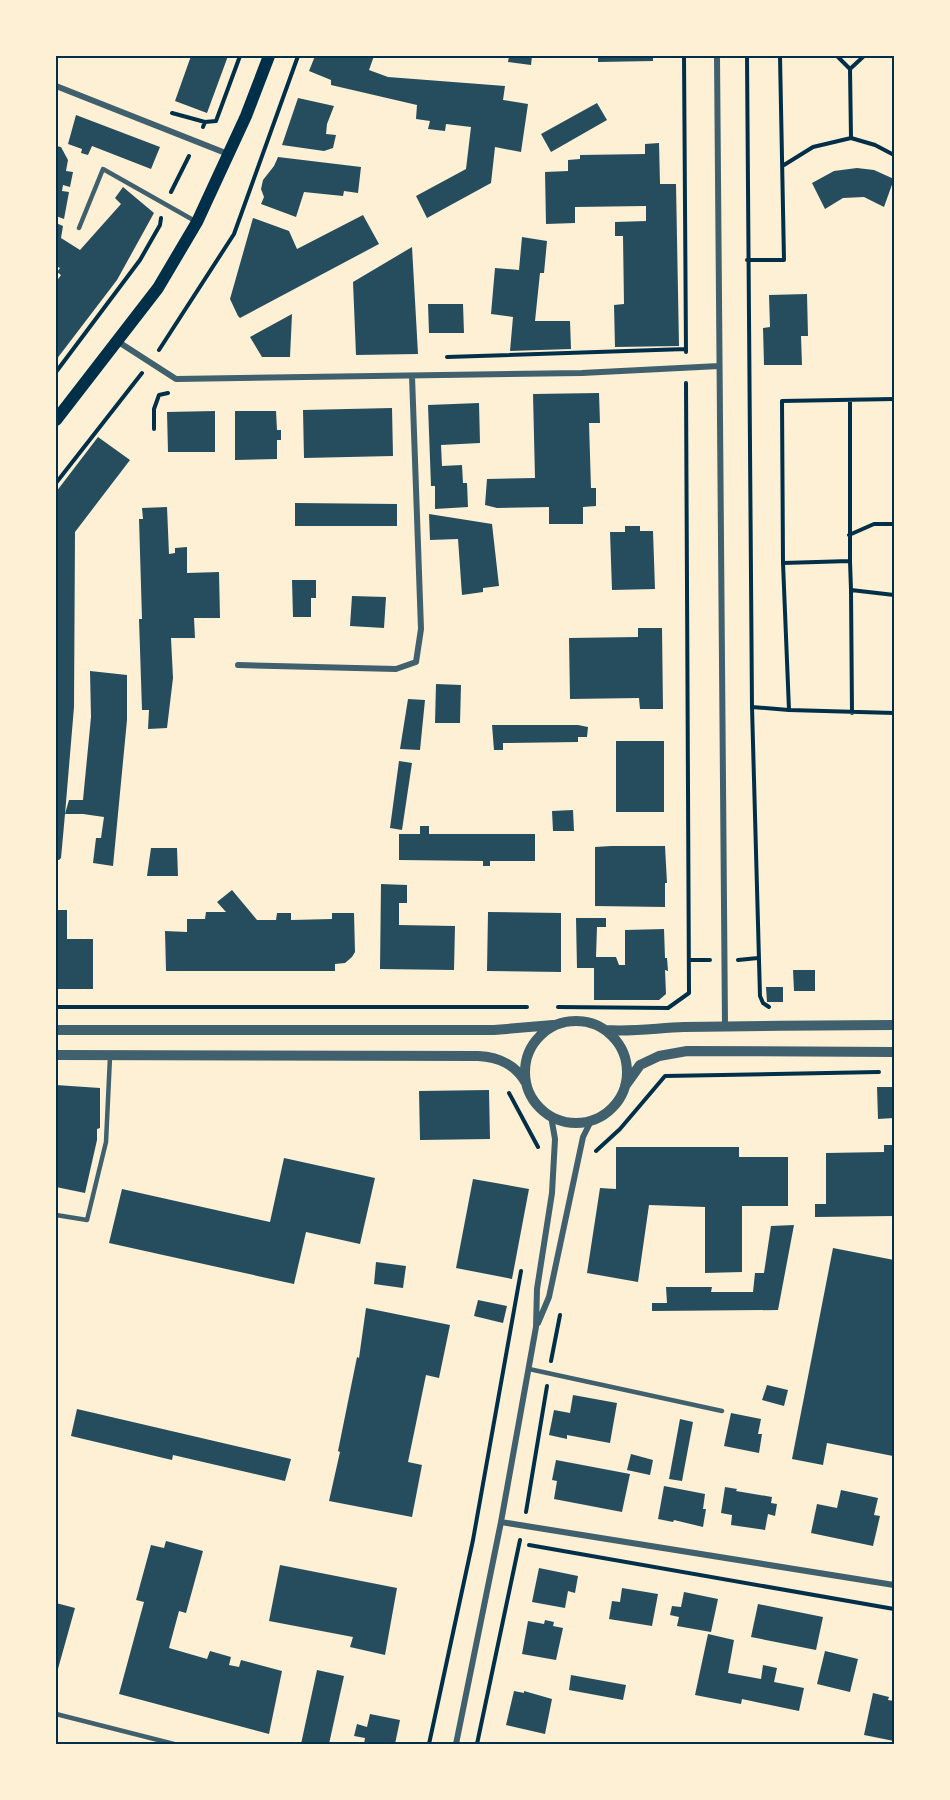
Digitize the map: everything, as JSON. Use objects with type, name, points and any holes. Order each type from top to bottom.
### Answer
[{"type":"main road","points":[[56,420],[158,288],[197,222],[246,116],[269,56]]},
{"type":"street","points":[[717,56],[725,1026]]},
{"type":"street","points":[[56,86],[229,154]]},
{"type":"street","points":[[117,341],[176,379],[582,373],[719,366]]},
{"type":"street","points":[[238,665],[396,669],[416,662],[421,629],[412,376]]},
{"type":"street","points":[[526,1083],[525,1066],[529,1049],[539,1035],[567,1021],[583,1021],[606,1030],[621,1048],[627,1067],[625,1086]]},
{"type":"street","points":[[606,1030],[624,1032],[652,1028],[725,1026],[894,1025]]},
{"type":"street","points":[[56,1030],[494,1030],[553,1026]]},
{"type":"street","points":[[56,1055],[485,1056],[498,1059],[518,1070],[534,1102],[550,1116],[570,1123],[591,1121],[611,1110],[640,1065],[659,1056],[687,1051],[894,1052]]},
{"type":"street","points":[[456,1744],[501,1522],[536,1327],[537,1289],[552,1193],[555,1139],[550,1116]]},
{"type":"street","points":[[536,1327],[549,1297],[583,1137],[591,1121]]},
{"type":"street","points":[[501,1522],[894,1585]]},
{"type":"lane","points":[[79,228],[103,169],[197,222]]},
{"type":"lane","points":[[56,1215],[87,1221],[106,1142],[110,1055]]},
{"type":"lane","points":[[529,1369],[722,1411]]},
{"type":"lane","points":[[56,1714],[174,1744]]},
{"type":"path","points":[[56,483],[151,362],[234,234],[298,56]]},
{"type":"path","points":[[555,1007],[668,1008],[689,993],[684,56]]},
{"type":"path","points":[[747,56],[752,707],[760,996],[763,1003],[773,1010]]},
{"type":"path","points":[[747,260],[784,260],[780,56]]},
{"type":"path","points":[[837,56],[850,69],[851,138]]},
{"type":"path","points":[[850,69],[864,56]]},
{"type":"path","points":[[783,166],[813,147],[851,138],[874,145],[894,155]]},
{"type":"path","points":[[445,357],[686,349]]},
{"type":"path","points":[[158,352],[165,356]]},
{"type":"path","points":[[850,399],[849,535],[852,713]]},
{"type":"path","points":[[789,710],[783,563],[782,401],[894,399]]},
{"type":"path","points":[[849,535],[874,524],[894,524]]},
{"type":"path","points":[[783,563],[850,561]]},
{"type":"path","points":[[851,590],[894,595]]},
{"type":"path","points":[[752,707],[894,713]]},
{"type":"path","points":[[56,1007],[532,1007]]},
{"type":"path","points":[[580,1158],[590,1157],[620,1129],[665,1076],[884,1072]]},
{"type":"path","points":[[507,1091],[532,1133],[542,1156],[554,1156]]},
{"type":"path","points":[[429,1744],[470,1552],[523,1261]]},
{"type":"path","points":[[477,1744],[524,1526],[562,1305]]},
{"type":"path","points":[[519,1543],[894,1610]]},
{"type":"building","points":[[191,56],[228,56],[207,113],[175,101]]},
{"type":"building","points":[[315,56],[374,56],[369,70],[388,77],[505,86],[503,100],[528,104],[521,152],[495,147],[491,183],[427,218],[416,196],[466,169],[471,127],[446,124],[445,131],[428,129],[430,121],[416,119],[417,105],[331,85],[331,80],[309,71]]},
{"type":"building","points":[[509,56],[532,56],[531,65],[508,62]]},
{"type":"building","points":[[598,56],[653,56],[653,61],[598,62]]},
{"type":"building","points":[[298,98],[334,106],[326,134],[336,135],[333,148],[324,151],[282,145]]},
{"type":"building","points":[[597,103],[607,120],[551,152],[541,134]]},
{"type":"building","points":[[76,115],[160,147],[151,169],[92,146],[88,155],[81,153],[82,149],[68,144]]},
{"type":"building","points":[[659,143],[660,184],[676,184],[679,346],[615,347],[614,305],[624,304],[623,236],[615,236],[615,222],[646,221],[646,206],[575,207],[575,223],[546,224],[545,172],[568,171],[568,160],[580,159],[580,155],[645,154],[645,144]]},
{"type":"building","points":[[56,146],[61,147],[68,160],[66,171],[73,172],[70,187],[63,185],[62,191],[69,192],[64,219],[56,216]]},
{"type":"building","points":[[278,157],[361,167],[358,193],[344,191],[343,196],[304,192],[296,217],[261,204],[264,197],[261,189],[263,180]]},
{"type":"building","points":[[857,168],[874,170],[894,179],[884,207],[864,197],[843,198],[825,209],[812,183],[834,171]]},
{"type":"building","points":[[123,187],[154,213],[117,280],[56,360],[56,282],[61,275],[57,272],[60,268],[56,266],[56,223],[63,226],[61,238],[80,250],[121,204],[115,198]]},
{"type":"building","points":[[363,215],[379,244],[240,318],[238,316],[230,299],[253,218],[289,231],[297,249]]},
{"type":"building","points":[[522,237],[547,241],[544,273],[540,273],[535,321],[570,321],[571,349],[510,351],[513,317],[491,314],[495,268],[519,270]]},
{"type":"building","points":[[412,247],[418,354],[356,355],[353,282]]},
{"type":"building","points":[[807,294],[808,336],[801,336],[802,365],[764,365],[763,328],[770,327],[769,295]]},
{"type":"building","points":[[428,304],[463,304],[464,333],[429,333]]},
{"type":"building","points":[[292,314],[290,357],[262,357],[250,337]]},
{"type":"building","points":[[599,393],[600,423],[589,423],[591,488],[596,488],[596,506],[583,507],[583,524],[549,524],[549,507],[497,508],[485,505],[487,479],[535,478],[533,394]]},
{"type":"building","points":[[479,403],[480,443],[441,445],[442,466],[462,465],[463,483],[467,483],[468,507],[435,509],[435,486],[431,486],[428,405]]},
{"type":"building","points":[[392,408],[393,456],[304,458],[303,410]]},
{"type":"building","points":[[215,411],[215,452],[168,452],[167,412]]},
{"type":"building","points":[[235,411],[276,411],[277,430],[281,430],[281,440],[277,440],[277,459],[235,460]]},
{"type":"building","points":[[98,437],[130,460],[75,532],[74,707],[61,858],[56,860],[56,492]]},
{"type":"building","points":[[295,503],[397,504],[397,526],[295,526]]},
{"type":"building","points":[[167,507],[169,554],[175,553],[175,548],[187,547],[187,573],[219,572],[220,618],[194,618],[195,638],[171,638],[173,678],[167,728],[148,729],[149,710],[142,710],[139,519],[143,519],[142,508]]},
{"type":"building","points":[[429,514],[492,524],[499,586],[483,588],[483,592],[462,595],[458,539],[430,540]]},
{"type":"building","points":[[625,526],[640,526],[640,531],[653,531],[655,589],[612,590],[610,532],[625,532]]},
{"type":"building","points":[[292,580],[316,580],[316,598],[311,598],[311,617],[293,617]]},
{"type":"building","points":[[352,596],[386,597],[384,628],[350,626]]},
{"type":"building","points":[[638,628],[662,628],[663,709],[640,709],[639,698],[570,699],[569,638],[638,637]]},
{"type":"building","points":[[90,671],[127,675],[127,720],[113,866],[93,863],[96,838],[101,838],[104,817],[65,814],[69,800],[83,800],[91,717]]},
{"type":"building","points":[[436,684],[461,685],[460,723],[435,723]]},
{"type":"building","points":[[408,699],[425,700],[420,750],[400,749]]},
{"type":"building","points":[[492,725],[588,727],[587,737],[578,737],[578,742],[503,743],[503,750],[494,750]]},
{"type":"building","points":[[616,741],[664,741],[664,812],[616,812]]},
{"type":"building","points":[[399,761],[412,763],[402,830],[390,828]]},
{"type":"building","points":[[573,810],[574,831],[553,831],[552,811]]},
{"type":"building","points":[[420,826],[429,826],[429,834],[535,834],[535,861],[490,861],[490,866],[483,866],[483,861],[399,860],[399,834],[420,834]]},
{"type":"building","points":[[665,846],[667,883],[665,883],[665,907],[595,906],[595,847]]},
{"type":"building","points":[[151,848],[177,848],[178,876],[147,876]]},
{"type":"building","points":[[381,884],[407,885],[407,903],[399,903],[399,925],[455,926],[454,970],[380,969]]},
{"type":"building","points":[[232,890],[257,920],[276,920],[277,913],[291,913],[291,920],[332,919],[332,913],[354,913],[355,952],[345,963],[335,964],[335,971],[166,971],[165,931],[187,932],[187,919],[205,919],[206,912],[226,912],[217,902]]},
{"type":"building","points":[[56,910],[67,910],[67,939],[93,939],[93,989],[56,989]]},
{"type":"building","points":[[488,912],[561,913],[561,972],[487,971]]},
{"type":"building","points":[[576,918],[606,918],[606,927],[597,927],[596,957],[616,957],[619,965],[625,965],[625,930],[664,929],[668,971],[665,970],[666,994],[659,1000],[594,1000],[594,968],[577,968]]},
{"type":"building","points":[[793,970],[815,970],[815,991],[794,991]]},
{"type":"building","points":[[766,987],[783,987],[783,1002],[767,1002]]},
{"type":"building","points":[[56,1085],[100,1088],[100,1128],[97,1129],[97,1140],[85,1193],[56,1187]]},
{"type":"building","points":[[877,1087],[894,1087],[894,1118],[878,1119]]},
{"type":"building","points":[[489,1090],[490,1139],[420,1140],[419,1091]]},
{"type":"building","points":[[884,1145],[894,1145],[894,1216],[815,1217],[815,1204],[826,1204],[826,1153],[884,1152]]},
{"type":"building","points":[[616,1147],[739,1147],[739,1157],[788,1157],[788,1206],[742,1206],[742,1272],[705,1273],[705,1207],[649,1205],[638,1282],[587,1273],[600,1188],[616,1189]]},
{"type":"building","points":[[284,1158],[375,1178],[360,1244],[306,1232],[294,1284],[109,1243],[122,1189],[270,1222]]},
{"type":"building","points":[[473,1179],[529,1189],[512,1279],[456,1268]]},
{"type":"building","points":[[794,1225],[778,1310],[652,1311],[652,1303],[667,1303],[666,1287],[712,1287],[711,1292],[753,1292],[755,1273],[764,1273],[771,1226]]},
{"type":"building","points":[[833,1248],[894,1260],[894,1448],[893,1456],[827,1443],[823,1465],[792,1459]]},
{"type":"building","points":[[376,1262],[406,1266],[403,1288],[374,1284]]},
{"type":"building","points":[[478,1300],[507,1306],[503,1323],[474,1316]]},
{"type":"building","points":[[366,1308],[450,1325],[439,1378],[426,1375],[408,1462],[422,1465],[412,1517],[329,1501],[357,1357],[359,1358]]},
{"type":"building","points":[[767,1385],[788,1390],[784,1406],[762,1400]]},
{"type":"building","points":[[573,1395],[617,1403],[610,1443],[567,1435],[567,1439],[549,1435],[554,1410],[570,1413]]},
{"type":"building","points":[[77,1409],[291,1459],[285,1481],[173,1455],[172,1460],[71,1436]]},
{"type":"building","points":[[731,1413],[761,1419],[758,1434],[762,1434],[759,1453],[724,1446]]},
{"type":"building","points":[[680,1419],[693,1422],[682,1481],[669,1479]]},
{"type":"building","points":[[631,1454],[653,1460],[650,1475],[627,1470]]},
{"type":"building","points":[[556,1460],[630,1474],[622,1512],[554,1499],[557,1481],[552,1480]]},
{"type":"building","points":[[664,1486],[705,1494],[703,1509],[706,1509],[703,1527],[674,1520],[673,1522],[658,1519]]},
{"type":"building","points":[[725,1487],[772,1497],[771,1503],[777,1504],[775,1516],[768,1514],[765,1530],[731,1525],[732,1515],[721,1513]]},
{"type":"building","points":[[841,1490],[878,1498],[874,1515],[880,1516],[873,1546],[811,1533],[817,1504],[837,1508]]},
{"type":"building","points":[[166,1541],[203,1551],[186,1613],[179,1611],[169,1648],[207,1659],[210,1651],[231,1657],[229,1665],[239,1667],[241,1660],[282,1671],[269,1734],[119,1694],[144,1602],[136,1600],[151,1545],[164,1548]]},
{"type":"building","points":[[280,1565],[397,1588],[385,1655],[350,1647],[353,1637],[269,1621]]},
{"type":"building","points":[[539,1568],[578,1576],[575,1593],[568,1591],[565,1608],[532,1602]]},
{"type":"building","points":[[622,1588],[658,1594],[652,1626],[609,1619],[612,1601],[620,1602]]},
{"type":"building","points":[[684,1592],[718,1599],[711,1632],[677,1626],[679,1617],[670,1615],[672,1606],[681,1607]]},
{"type":"building","points":[[56,1603],[75,1608],[56,1676]]},
{"type":"building","points":[[758,1604],[823,1617],[816,1650],[751,1637]]},
{"type":"building","points":[[545,1620],[554,1622],[553,1626],[563,1628],[556,1660],[522,1654],[528,1621],[544,1624]]},
{"type":"building","points":[[708,1634],[734,1640],[728,1673],[761,1679],[763,1665],[777,1668],[774,1682],[804,1688],[799,1711],[742,1699],[741,1704],[695,1695]]},
{"type":"building","points":[[825,1651],[858,1659],[850,1692],[817,1684]]},
{"type":"building","points":[[317,1670],[344,1676],[329,1744],[301,1744]]},
{"type":"building","points":[[571,1675],[626,1685],[623,1700],[569,1690]]},
{"type":"building","points":[[514,1691],[524,1693],[524,1691],[552,1699],[545,1734],[506,1725]]},
{"type":"building","points":[[873,1693],[889,1697],[888,1700],[894,1701],[894,1741],[864,1735]]},
{"type":"building","points":[[370,1714],[400,1720],[395,1744],[364,1744],[365,1738],[354,1736],[357,1724],[367,1727]]}]
